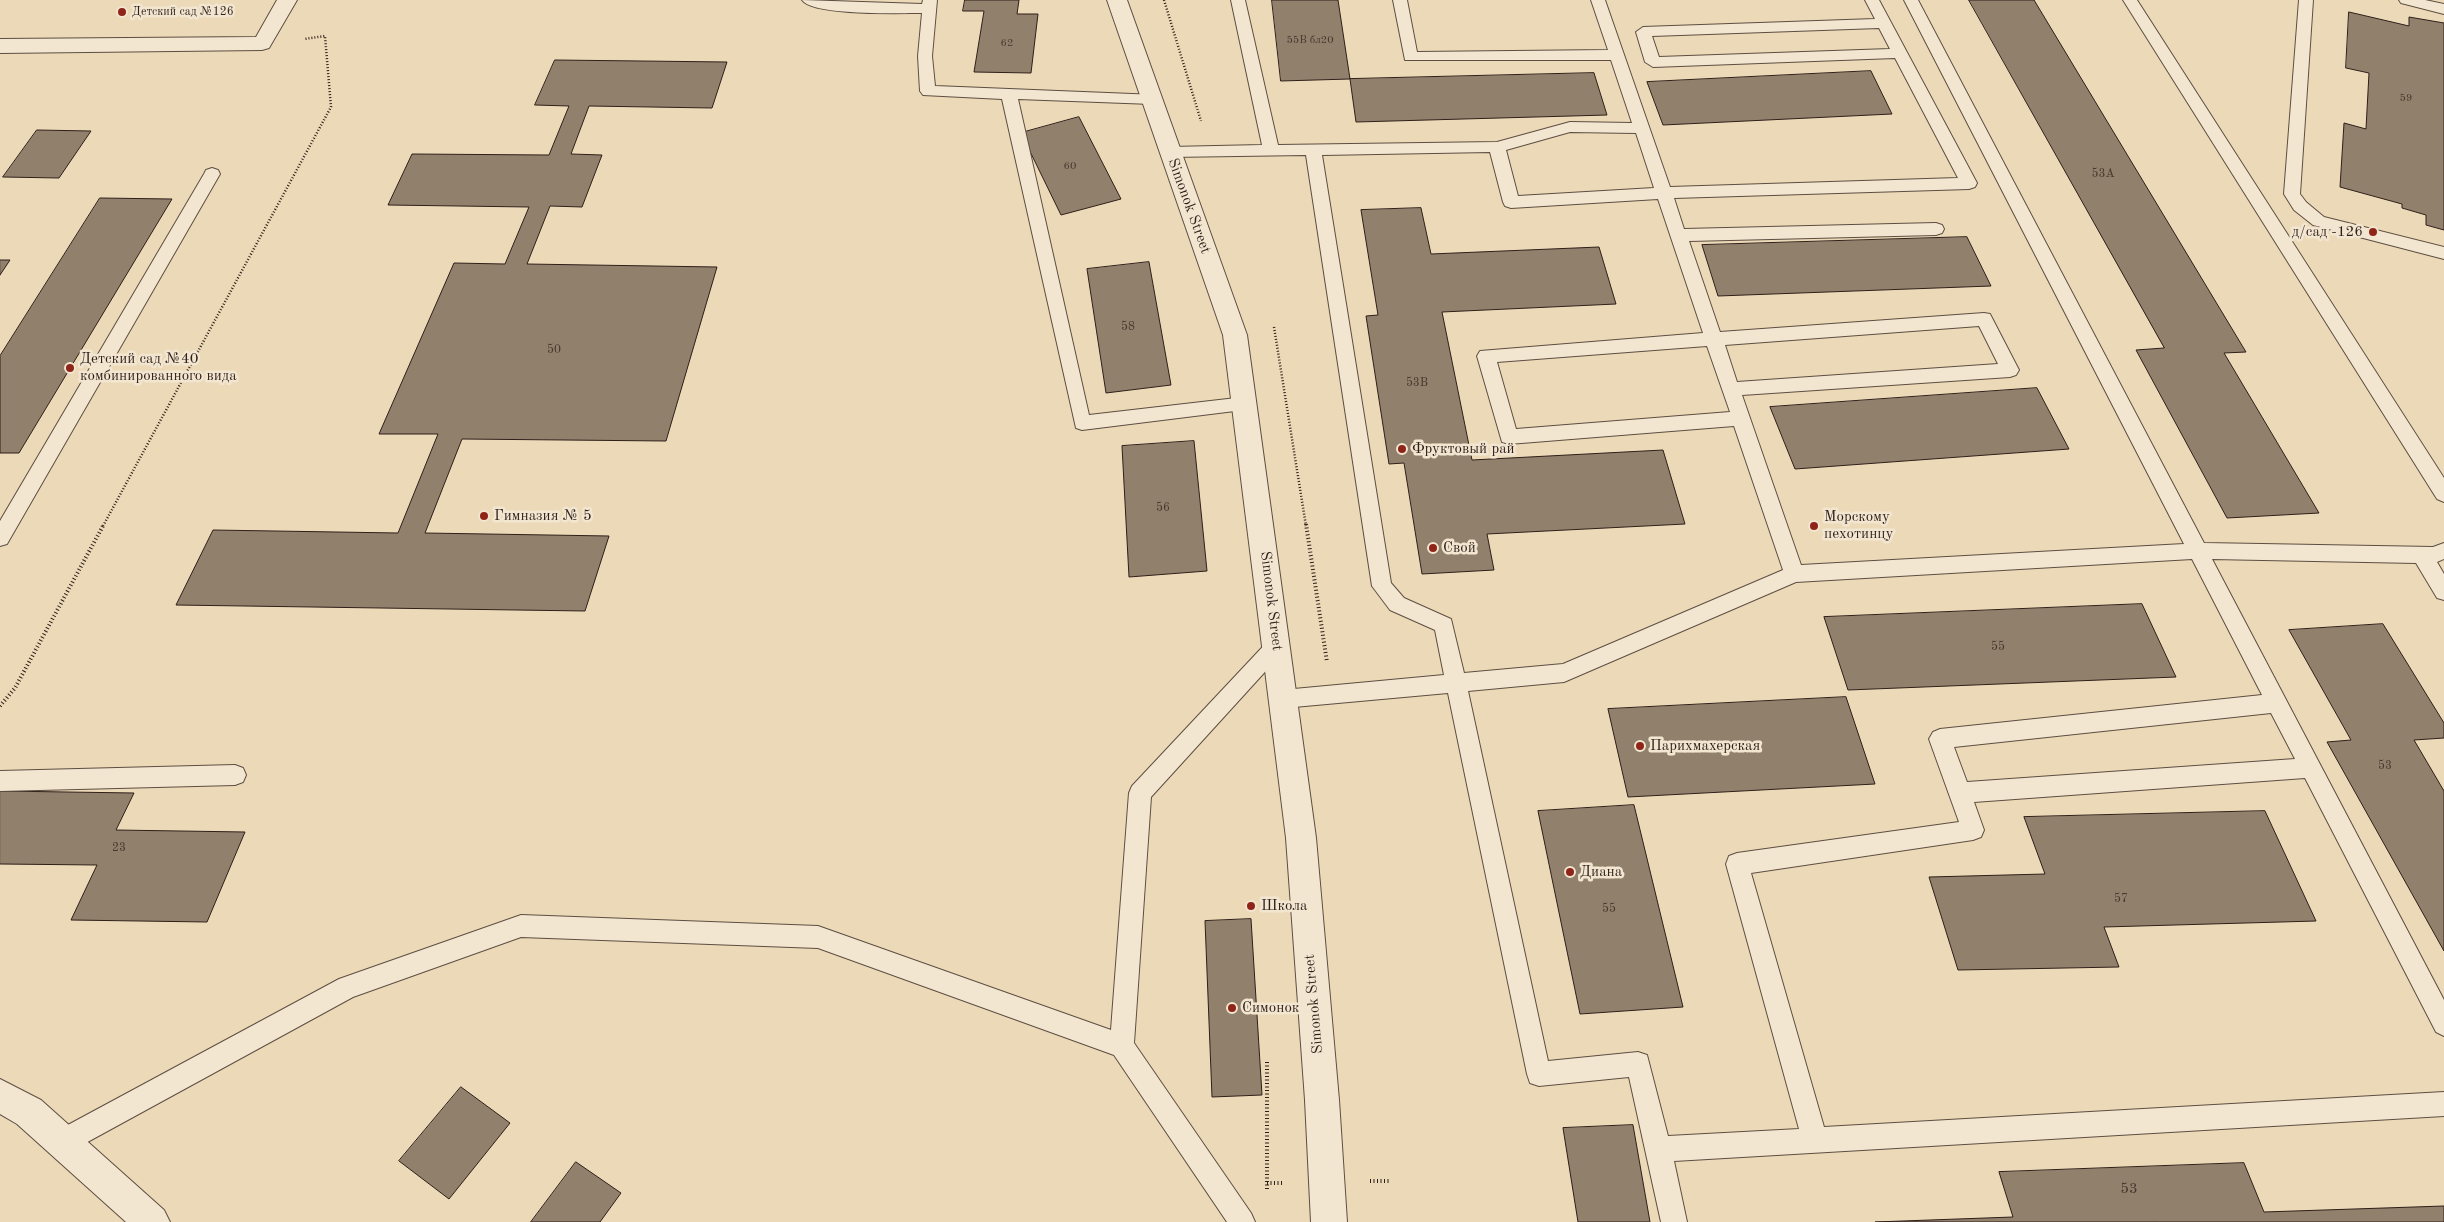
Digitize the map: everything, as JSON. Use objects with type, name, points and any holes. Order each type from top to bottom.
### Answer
[{"type":"street","points":[[0,46],[262,43],[287,0]]},
{"type":"street","name":"Simonok Street","points":[[1116,0],[1235,335],[1301,838],[1322,1100],[1329,1222]]},
{"type":"street","points":[[0,1096],[29,1112],[152,1222]]},
{"type":"lane","points":[[809,0],[822,6],[930,5],[925,56],[928,91],[1152,99]]},
{"type":"lane","points":[[1238,0],[1271,150]]},
{"type":"lane","points":[[1400,0],[1410,56],[1617,55]]},
{"type":"lane","points":[[1598,0],[1794,574]]},
{"type":"lane","points":[[1497,147],[1511,202],[1664,193],[1969,183],[1872,0]]},
{"type":"lane","points":[[1911,0],[2444,1024]]},
{"type":"lane","points":[[2130,0],[2444,494]]},
{"type":"lane","points":[[2306,0],[2292,194],[2300,206],[2319,221],[2444,253]]},
{"type":"lane","points":[[2406,0],[2444,9]]},
{"type":"lane","points":[[1884,23],[1643,32],[1653,62],[1900,53]]},
{"type":"lane","points":[[1008,94],[1082,423],[1245,404]]},
{"type":"lane","points":[[1170,152],[1497,147],[1570,127],[1642,128]]},
{"type":"lane","points":[[1313,149],[1382,586],[1398,604],[1444,625],[1458,683],[1539,1074],[1638,1064],[1659,1149],[1674,1222]]},
{"type":"lane","points":[[0,538],[212,174]]},
{"type":"lane","points":[[1678,235],[1936,229]]},
{"type":"lane","points":[[1730,389],[2010,370],[1984,319],[1486,356],[1508,437],[1740,418]]},
{"type":"lane","points":[[1283,699],[1564,673],[1794,574],[2198,551],[2422,555],[2433,555],[2444,551]]},
{"type":"lane","points":[[2422,555],[2444,592]]},
{"type":"lane","points":[[1122,1046],[1140,793],[1277,645]]},
{"type":"lane","points":[[1815,1140],[1737,864],[1973,830],[1940,739],[2277,702]]},
{"type":"lane","points":[[1960,793],[2311,768]]},
{"type":"lane","points":[[0,781],[234,775]]},
{"type":"lane","points":[[62,1142],[347,987],[521,926],[818,937],[1122,1046],[1242,1222]]},
{"type":"lane","points":[[1659,1149],[2444,1104]]},
{"type":"path","points":[[0,706],[15,688],[331,107],[325,36]]},
{"type":"path","points":[[1267,1062],[1267,1192]]},
{"type":"building","points":[[965,0],[1019,0],[1017,14],[1038,14],[1031,73],[974,72],[984,11],[963,11]]},
{"type":"building","points":[[1272,0],[1338,0],[1350,79],[1281,81]]},
{"type":"building","points":[[1969,0],[2034,0],[2246,352],[2224,353],[2319,513],[2227,518],[2136,350],[2164,348]]},
{"type":"building","points":[[2349,12],[2409,26],[2409,17],[2444,23],[2444,230],[2426,225],[2426,215],[2402,208],[2402,204],[2340,187],[2344,123],[2366,129],[2369,73],[2346,68]]},
{"type":"building","points":[[555,60],[727,62],[712,108],[589,106],[571,154],[602,155],[582,207],[550,206],[527,264],[717,267],[666,441],[462,439],[425,533],[609,536],[585,611],[176,605],[213,530],[398,533],[438,434],[379,434],[454,263],[505,264],[529,207],[388,205],[412,154],[549,155],[569,106],[535,105]]},
{"type":"building","points":[[1871,71],[1892,114],[1663,125],[1647,82]]},
{"type":"building","points":[[1594,73],[1607,115],[1356,122],[1350,79]]},
{"type":"building","points":[[1079,117],[1121,199],[1061,215],[1021,133]]},
{"type":"building","points":[[37,130],[91,131],[59,178],[3,177]]},
{"type":"building","points":[[100,198],[172,199],[19,453],[0,453],[0,356]]},
{"type":"building","points":[[1421,208],[1431,254],[1599,247],[1616,304],[1442,312],[1472,460],[1663,450],[1685,524],[1487,534],[1494,570],[1422,574],[1404,463],[1389,464],[1366,316],[1378,315],[1361,210]]},
{"type":"building","points":[[1967,237],[1991,286],[1718,296],[1702,245]]},
{"type":"building","points":[[0,260],[10,260],[0,275]]},
{"type":"building","points":[[1149,262],[1171,385],[1106,393],[1087,269]]},
{"type":"building","points":[[2037,388],[2069,449],[1795,469],[1770,407]]},
{"type":"building","points":[[1194,441],[1207,571],[1129,577],[1122,446]]},
{"type":"building","points":[[2142,604],[2176,677],[1848,690],[1824,617]]},
{"type":"building","points":[[2383,624],[2444,723],[2444,738],[2414,740],[2444,791],[2444,951],[2327,742],[2351,740],[2289,630]]},
{"type":"building","points":[[1846,697],[1875,784],[1628,797],[1608,709]]},
{"type":"building","points":[[0,791],[134,793],[116,830],[245,832],[207,922],[71,920],[97,865],[0,864]]},
{"type":"building","points":[[1634,805],[1683,1007],[1580,1014],[1538,811]]},
{"type":"building","points":[[2265,811],[2316,921],[2104,927],[2119,967],[1958,970],[1929,877],[2045,874],[2024,817]]},
{"type":"building","name":"Симонок","points":[[1251,919],[1262,1095],[1212,1097],[1205,921]]},
{"type":"building","points":[[461,1087],[510,1123],[449,1199],[399,1161]]},
{"type":"building","points":[[1633,1125],[1650,1222],[1578,1222],[1563,1128]]},
{"type":"building","points":[[576,1162],[621,1193],[600,1222],[531,1222]]},
{"type":"building","points":[[2244,1163],[2264,1212],[2444,1206],[2444,1222],[1875,1222],[2013,1217],[1999,1172]]},
{"type":"place","name":"Детский сад №126","points":[[122,12]]},
{"type":"place","name":"д/сад -126","points":[[2373,232]]},
{"type":"place","name":"Детский сад №40 комбинированного вида","points":[[70,368]]},
{"type":"place","name":"Фруктовый рай","points":[[1402,449]]},
{"type":"place","name":"Гимназия № 5","points":[[484,516]]},
{"type":"place","name":"Морскому пехотинцу","points":[[1814,526]]},
{"type":"place","name":"Свой","points":[[1433,548]]},
{"type":"place","name":"Парихмахерская","points":[[1640,746]]},
{"type":"place","name":"Диана","points":[[1570,872]]},
{"type":"place","name":"Школа","points":[[1251,906]]},
{"type":"place","name":"Симонок","points":[[1232,1008]]}]
